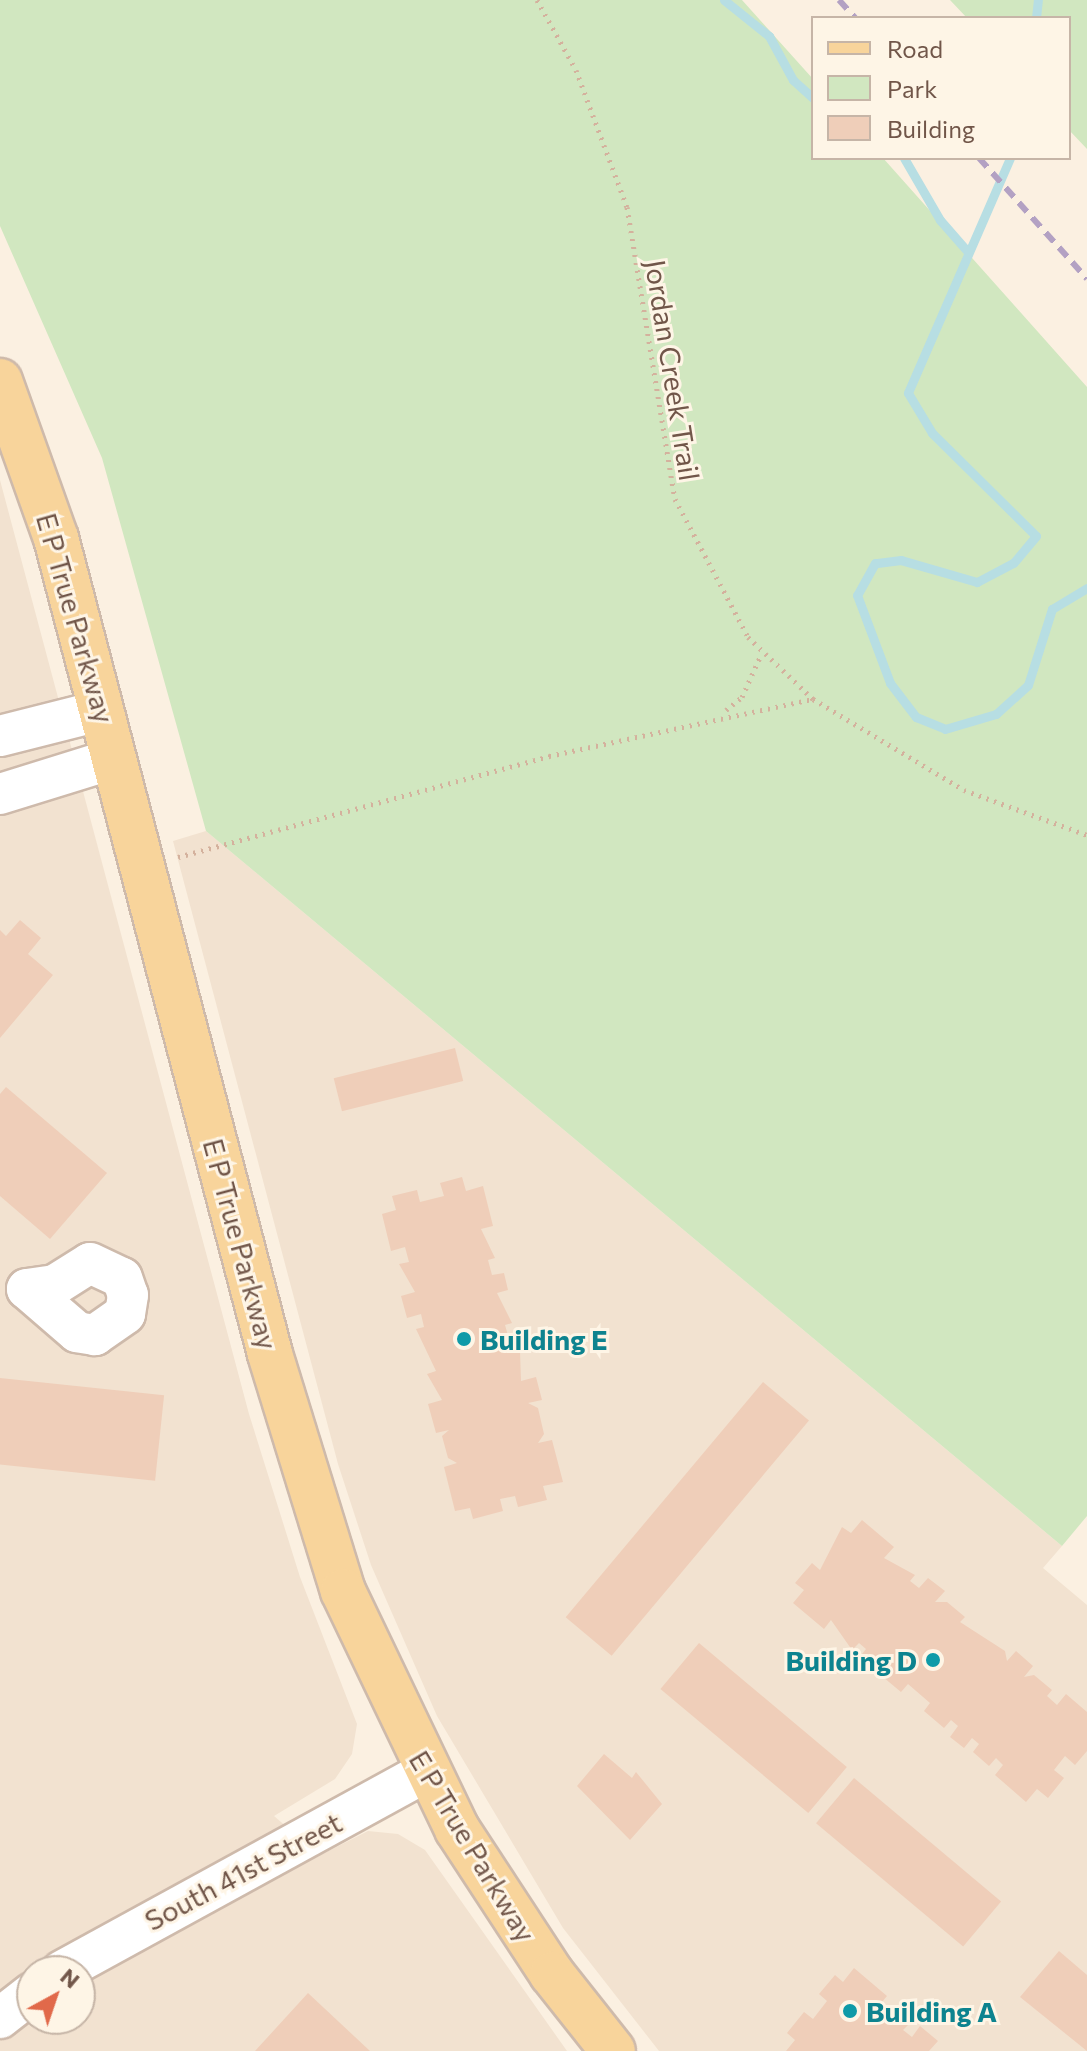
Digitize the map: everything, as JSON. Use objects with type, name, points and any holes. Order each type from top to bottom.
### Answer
[{"type":"main road","name":"E P True Parkway","points":[[0,381],[56,538],[309,1493],[343,1591],[426,1772],[499,1897],[613,2051]]},
{"type":"street","points":[[0,736],[103,710]]},
{"type":"street","points":[[0,794],[116,758]]},
{"type":"street","name":"South 41st Street","points":[[91,1955],[426,1772]]},
{"type":"street","points":[[0,2018],[16,2006]]},
{"type":"path","name":"Jordan Creek Trail","points":[[537,0],[582,84],[627,207],[675,499],[702,562],[761,655],[813,699],[964,790],[1087,835]]},
{"type":"path","points":[[721,713],[742,697],[761,655]]},
{"type":"path","points":[[143,867],[721,713],[813,699]]},
{"type":"shaded area","points":[[0,480],[249,1414],[300,1577],[357,1724],[352,1754],[335,1779],[274,1816],[303,1841],[92,1955],[16,1955],[16,2006],[0,2018]]},
{"type":"shaded area","points":[[206,831],[1062,1546],[1043,1568],[1087,1605],[1087,2051],[659,2051],[563,1928],[437,1716],[371,1565],[338,1464],[173,841]]},
{"type":"shaded area","points":[[368,1831],[398,1834],[425,1850],[567,2051],[0,2051],[0,2038],[16,2024],[16,2035],[96,2035],[96,1969]]},
{"type":"green space","points":[[0,0],[742,0],[811,77],[811,160],[885,160],[1087,387],[1087,1516],[1062,1546],[206,831],[102,458],[0,226]]},
{"type":"green space","points":[[950,0],[1087,0],[1087,149],[1071,132],[1071,16],[965,16]]},
{"type":"building","points":[[20,920],[41,938],[28,954],[53,975],[0,1038],[0,930],[6,936]]},
{"type":"building","points":[[455,1048],[463,1081],[342,1111],[334,1078]]},
{"type":"building","points":[[6,1087],[107,1173],[50,1239],[0,1196],[0,1094]]},
{"type":"building","name":"Building E","points":[[462,1177],[466,1191],[483,1186],[493,1226],[481,1229],[495,1258],[488,1260],[492,1275],[504,1273],[508,1290],[497,1293],[512,1323],[505,1325],[513,1353],[520,1351],[521,1381],[536,1377],[542,1400],[528,1403],[538,1408],[544,1434],[538,1443],[552,1440],[563,1482],[543,1486],[547,1500],[518,1507],[515,1496],[500,1499],[503,1511],[473,1519],[470,1508],[455,1511],[444,1467],[457,1463],[448,1458],[442,1436],[449,1430],[436,1433],[428,1404],[442,1400],[427,1374],[436,1371],[416,1329],[424,1327],[421,1314],[407,1318],[401,1296],[415,1292],[399,1264],[409,1262],[405,1247],[391,1251],[382,1214],[396,1210],[392,1196],[417,1190],[420,1202],[444,1196],[440,1183]]},
{"type":"building","points":[[0,1378],[164,1395],[155,1481],[0,1464]]},
{"type":"building","points":[[763,1382],[809,1421],[612,1656],[566,1617]]},
{"type":"building","name":"Building D","points":[[862,1520],[894,1547],[884,1558],[915,1575],[910,1581],[919,1588],[928,1578],[945,1591],[935,1602],[947,1602],[965,1617],[960,1622],[1005,1651],[1007,1661],[1016,1651],[1033,1666],[1024,1677],[1034,1675],[1052,1690],[1047,1696],[1057,1705],[1066,1694],[1087,1712],[1087,1751],[1075,1765],[1065,1756],[1054,1770],[1064,1778],[1048,1798],[1037,1789],[1026,1802],[995,1775],[1003,1765],[996,1758],[989,1766],[973,1752],[979,1744],[972,1738],[964,1748],[950,1737],[958,1726],[951,1720],[944,1728],[924,1711],[930,1703],[908,1684],[901,1692],[883,1677],[890,1668],[882,1662],[874,1672],[858,1659],[866,1649],[859,1643],[852,1650],[831,1620],[824,1629],[793,1603],[804,1590],[795,1583],[812,1563],[820,1570],[842,1527],[851,1533]]},
{"type":"building","points":[[699,1643],[847,1767],[808,1813],[660,1689]]},
{"type":"building","points":[[604,1754],[632,1778],[636,1772],[662,1804],[630,1840],[577,1786]]},
{"type":"building","points":[[854,1778],[1001,1901],[963,1947],[816,1823]]},
{"type":"building","points":[[1059,1951],[1087,1975],[1087,2051],[1020,1997]]},
{"type":"building","name":"Building A","points":[[854,1968],[887,1996],[877,2008],[908,2025],[903,2030],[912,2037],[920,2026],[938,2041],[929,2051],[786,2051],[795,2040],[787,2033],[804,2012],[813,2019],[827,2001],[819,1994],[835,1975],[843,1982]]},
{"type":"building","points":[[308,1993],[370,2051],[255,2051]]},
{"type":"waterway","points":[[724,0],[769,36],[793,80],[811,96]]},
{"type":"waterway","points":[[1036,16],[1038,0]]},
{"type":"waterway","points":[[905,160],[940,220],[968,252]]},
{"type":"waterway","points":[[1009,160],[908,393],[932,433],[1036,536],[1013,563],[977,582],[901,560],[875,563],[857,595],[890,683],[916,717],[945,729],[996,714],[1028,685],[1052,609],[1087,588]]},
{"type":"railway","points":[[839,0],[853,16]]},
{"type":"railway","points":[[981,160],[1087,279]]},
{"type":"place","name":"Building E","points":[[464,1339]]},
{"type":"place","name":"Building D","points":[[933,1660]]},
{"type":"place","name":"Building A","points":[[850,2011]]}]
